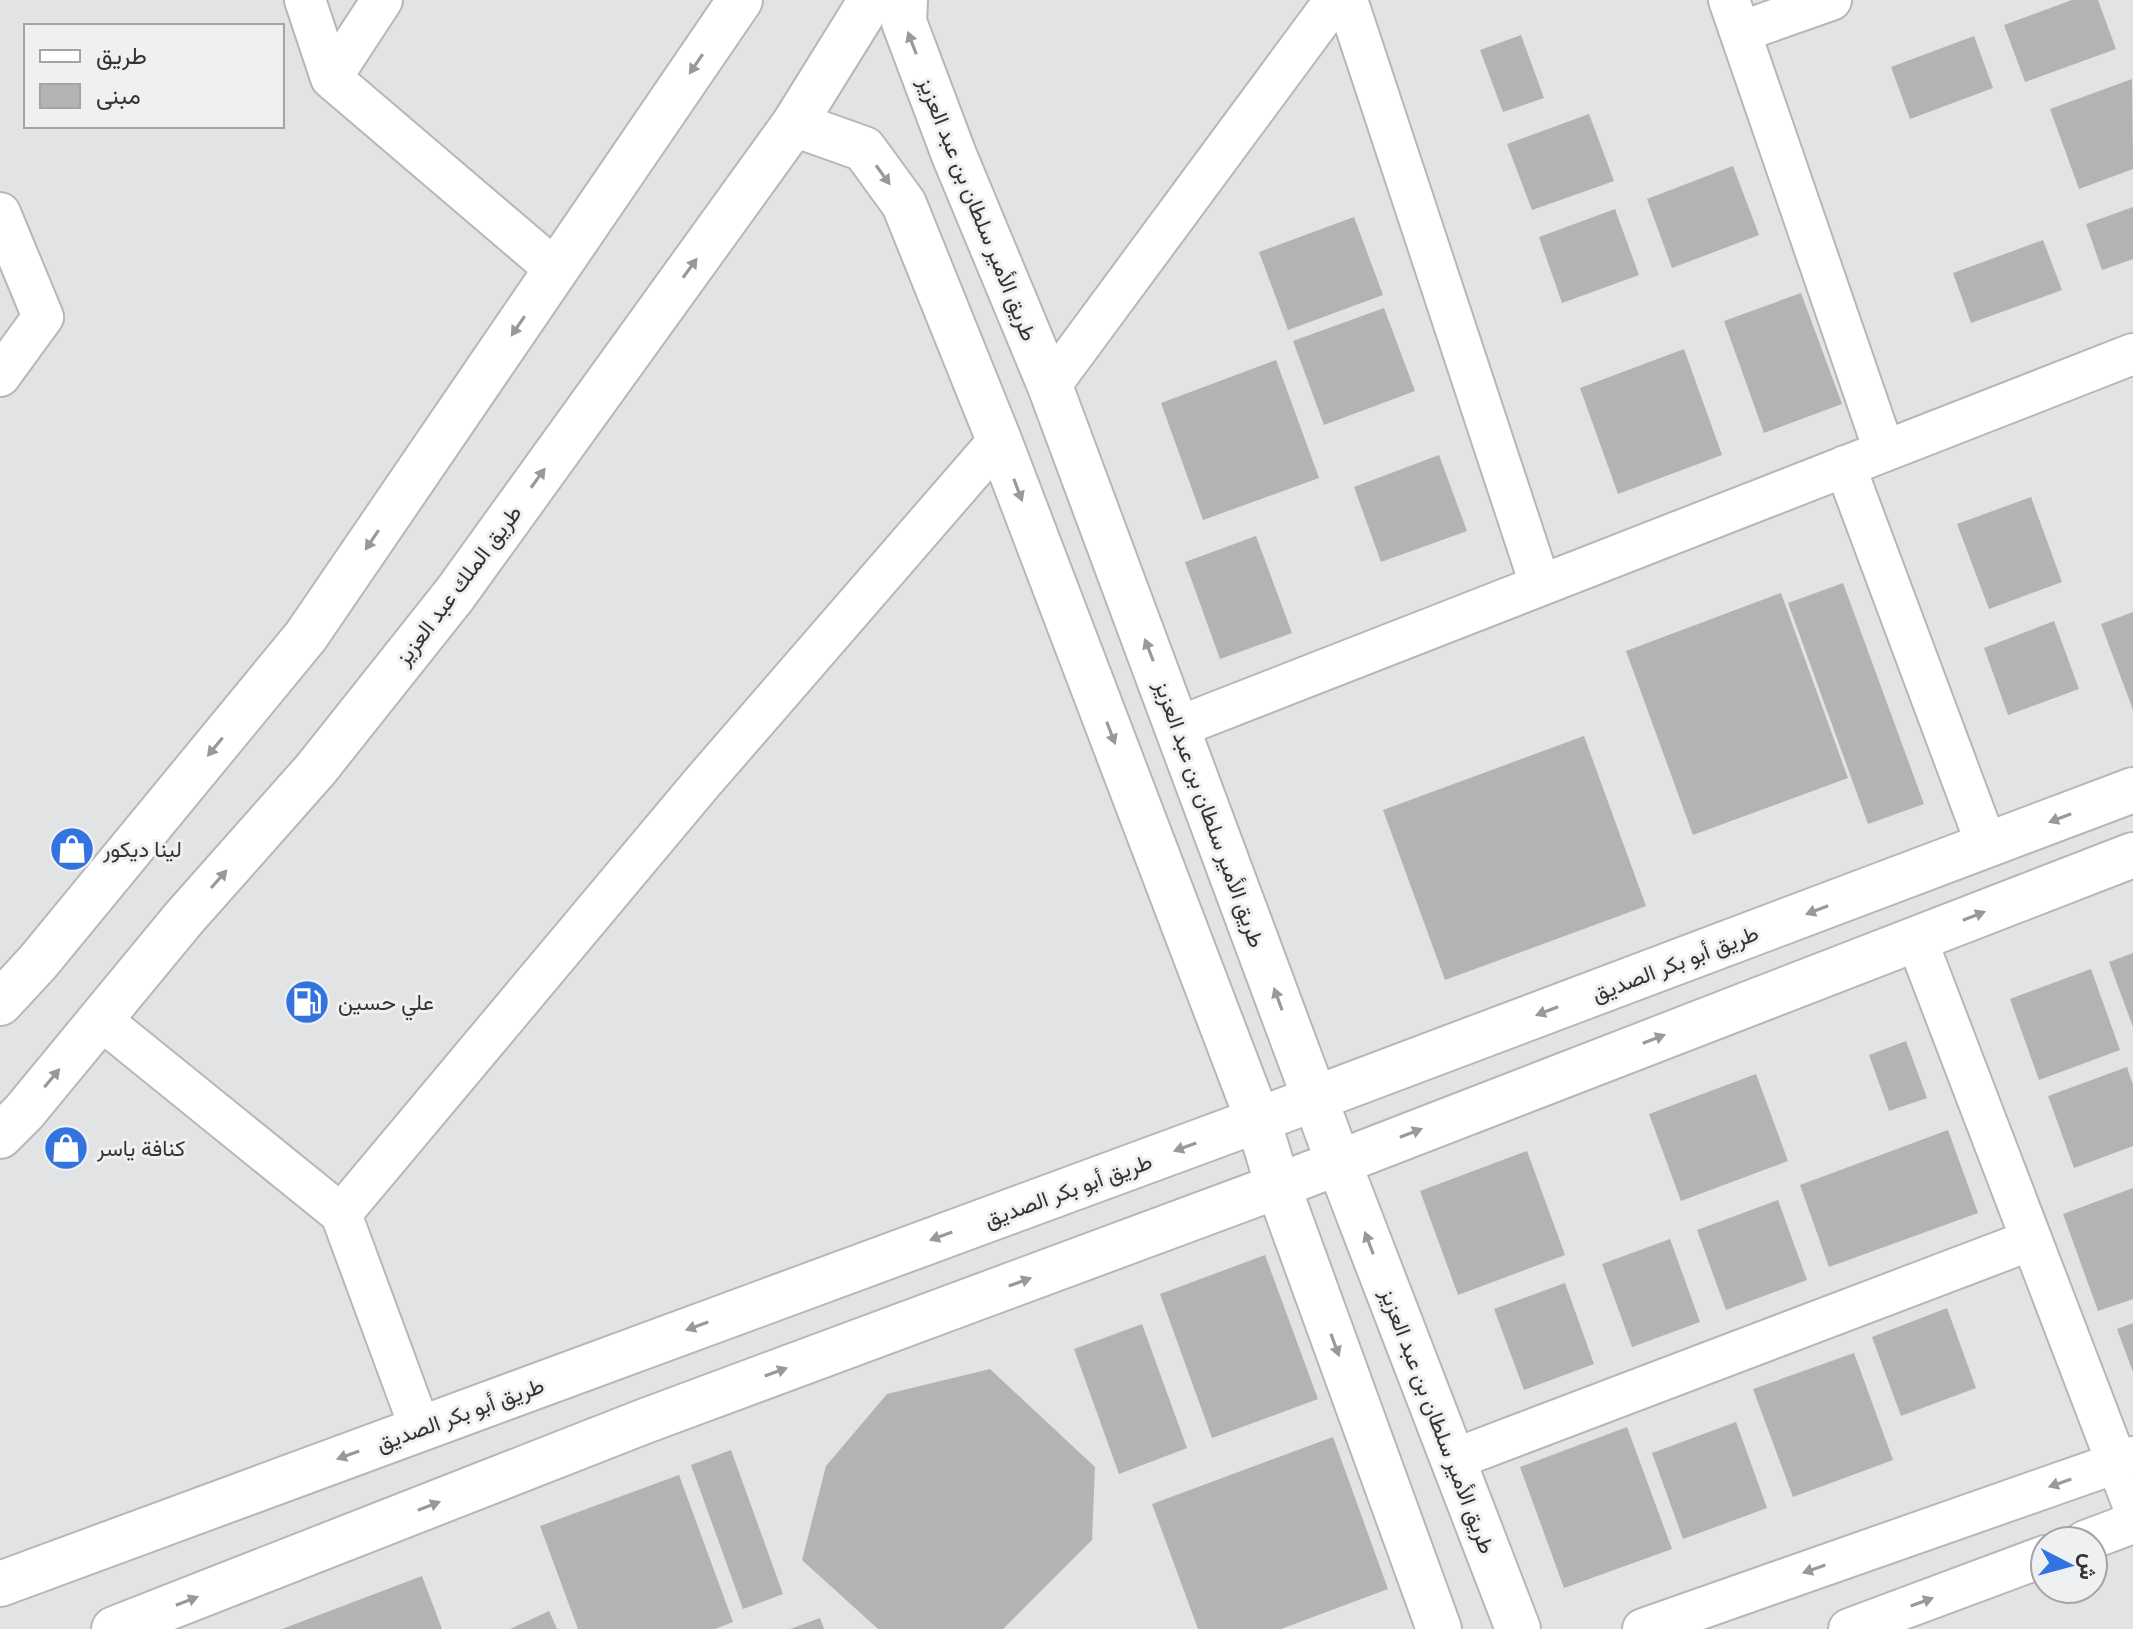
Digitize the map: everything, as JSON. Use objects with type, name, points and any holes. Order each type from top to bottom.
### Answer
[{"type":"main road","points":[[0,1003],[38,962],[306,636],[740,0]]},
{"type":"main road","name":"طريق الملك عبد العزيز","points":[[0,1136],[24,1112],[184,918],[316,769],[455,594],[794,124],[871,0]]},
{"type":"main road","name":"طريق الأمير سلطان بن عبد العزيز","points":[[905,0],[904,22],[1050,386],[1338,1161],[1518,1629]]},
{"type":"main road","points":[[794,124],[864,149],[904,204],[999,440],[1258,1120],[1278,1186],[1439,1629]]},
{"type":"main road","name":"طريق أبو بكر الصديق","points":[[0,1584],[1258,1120],[2133,790]]},
{"type":"main road","points":[[123,1627],[645,1421],[1278,1186],[2133,855]]},
{"type":"street","points":[[305,0],[331,78],[556,270]]},
{"type":"street","points":[[331,78],[382,0]]},
{"type":"street","points":[[1050,386],[1335,0]]},
{"type":"street","points":[[1347,0],[1540,584]]},
{"type":"street","points":[[1831,0],[1734,16],[1884,450]]},
{"type":"street","points":[[0,213],[43,317],[0,376]]},
{"type":"street","points":[[1178,727],[2133,354]]},
{"type":"street","points":[[341,1214],[701,784],[999,440]]},
{"type":"street","points":[[1845,466],[1987,846]]},
{"type":"street","points":[[1916,938],[2031,1240],[2125,1460],[2133,1505]]},
{"type":"street","points":[[100,1019],[341,1214],[420,1428]]},
{"type":"street","points":[[1452,1460],[2031,1240]]},
{"type":"street","points":[[1643,1629],[2125,1460]]},
{"type":"street","points":[[2109,1532],[2133,1523]]},
{"type":"street","points":[[1858,1627],[2029,1562]]},
{"type":"building","points":[[2072,0],[2098,0],[2116,49],[2025,82],[2004,25]]},
{"type":"building","points":[[1521,35],[1544,98],[1503,112],[1480,50]]},
{"type":"building","points":[[1974,36],[1993,88],[1910,119],[1891,67]]},
{"type":"building","points":[[2132,79],[2133,169],[2079,189],[2050,109]]},
{"type":"building","points":[[1589,114],[1614,181],[1532,210],[1507,144]]},
{"type":"building","points":[[1733,166],[1759,235],[1672,268],[1647,199]]},
{"type":"building","points":[[2133,207],[2133,259],[2102,270],[2086,224]]},
{"type":"building","points":[[1615,209],[1639,275],[1562,303],[1539,237]]},
{"type":"building","points":[[1354,217],[1383,295],[1288,330],[1259,252]]},
{"type":"building","points":[[2043,240],[2062,290],[1971,323],[1953,273]]},
{"type":"building","points":[[1801,293],[1842,404],[1764,433],[1724,321]]},
{"type":"building","points":[[1384,308],[1415,391],[1324,425],[1293,341]]},
{"type":"building","points":[[1684,349],[1722,455],[1618,494],[1580,388]]},
{"type":"building","points":[[1276,360],[1319,478],[1203,520],[1161,403]]},
{"type":"building","points":[[1439,455],[1467,531],[1381,562],[1354,487]]},
{"type":"building","points":[[2031,497],[2062,582],[1989,609],[1957,524]]},
{"type":"building","points":[[1256,536],[1292,633],[1220,659],[1185,562]]},
{"type":"building","points":[[1843,583],[1924,804],[1868,824],[1788,603]]},
{"type":"building","points":[[1781,593],[1848,778],[1693,835],[1626,651]]},
{"type":"building","points":[[2133,612],[2133,710],[2101,624]]},
{"type":"building","points":[[2054,621],[2079,689],[2008,715],[1984,648]]},
{"type":"building","points":[[1584,736],[1646,906],[1445,980],[1383,810]]},
{"type":"building","points":[[2133,953],[2133,1027],[2109,962]]},
{"type":"building","points":[[2091,969],[2120,1050],[2039,1080],[2010,999]]},
{"type":"building","points":[[1906,1041],[1927,1098],[1889,1111],[1869,1055]]},
{"type":"building","points":[[2127,1067],[2133,1085],[2133,1146],[2074,1168],[2048,1096]]},
{"type":"building","points":[[1756,1074],[1788,1161],[1681,1201],[1649,1114]]},
{"type":"building","points":[[1948,1130],[1978,1213],[1829,1267],[1800,1185]]},
{"type":"building","points":[[1527,1151],[1565,1255],[1458,1295],[1420,1191]]},
{"type":"building","points":[[2133,1188],[2133,1299],[2098,1311],[2063,1214]]},
{"type":"building","points":[[1778,1200],[1807,1280],[1726,1310],[1697,1230]]},
{"type":"building","points":[[1670,1239],[1700,1322],[1632,1347],[1602,1264]]},
{"type":"building","points":[[1265,1255],[1318,1399],[1212,1438],[1160,1294]]},
{"type":"building","points":[[1565,1283],[1594,1364],[1524,1390],[1494,1309]]},
{"type":"building","points":[[1947,1308],[1976,1388],[1901,1416],[1872,1337]]},
{"type":"building","points":[[2133,1323],[2133,1372],[2117,1329]]},
{"type":"building","points":[[1142,1324],[1187,1448],[1119,1474],[1074,1349]]},
{"type":"building","points":[[1854,1353],[1893,1460],[1793,1497],[1753,1389]]},
{"type":"building","points":[[990,1369],[1095,1467],[1092,1540],[1003,1629],[878,1629],[802,1560],[826,1466],[887,1394]]},
{"type":"building","points":[[1736,1422],[1767,1508],[1683,1539],[1652,1453]]},
{"type":"building","points":[[1627,1427],[1672,1549],[1564,1588],[1520,1467]]},
{"type":"building","points":[[1333,1437],[1388,1589],[1281,1629],[1198,1629],[1152,1504]]},
{"type":"building","points":[[731,1450],[783,1594],[743,1609],[691,1465]]},
{"type":"building","points":[[679,1475],[733,1622],[715,1629],[578,1629],[540,1526]]},
{"type":"building","points":[[422,1576],[442,1629],[282,1629]]},
{"type":"building","points":[[549,1611],[557,1629],[510,1629]]},
{"type":"building","points":[[820,1618],[824,1629],[790,1629]]},
{"type":"place","name":"لينا ديكور","points":[[72,849]]},
{"type":"place","name":"علي حسين","points":[[307,1002]]},
{"type":"place","name":"كنافة ياسر","points":[[66,1148]]}]
